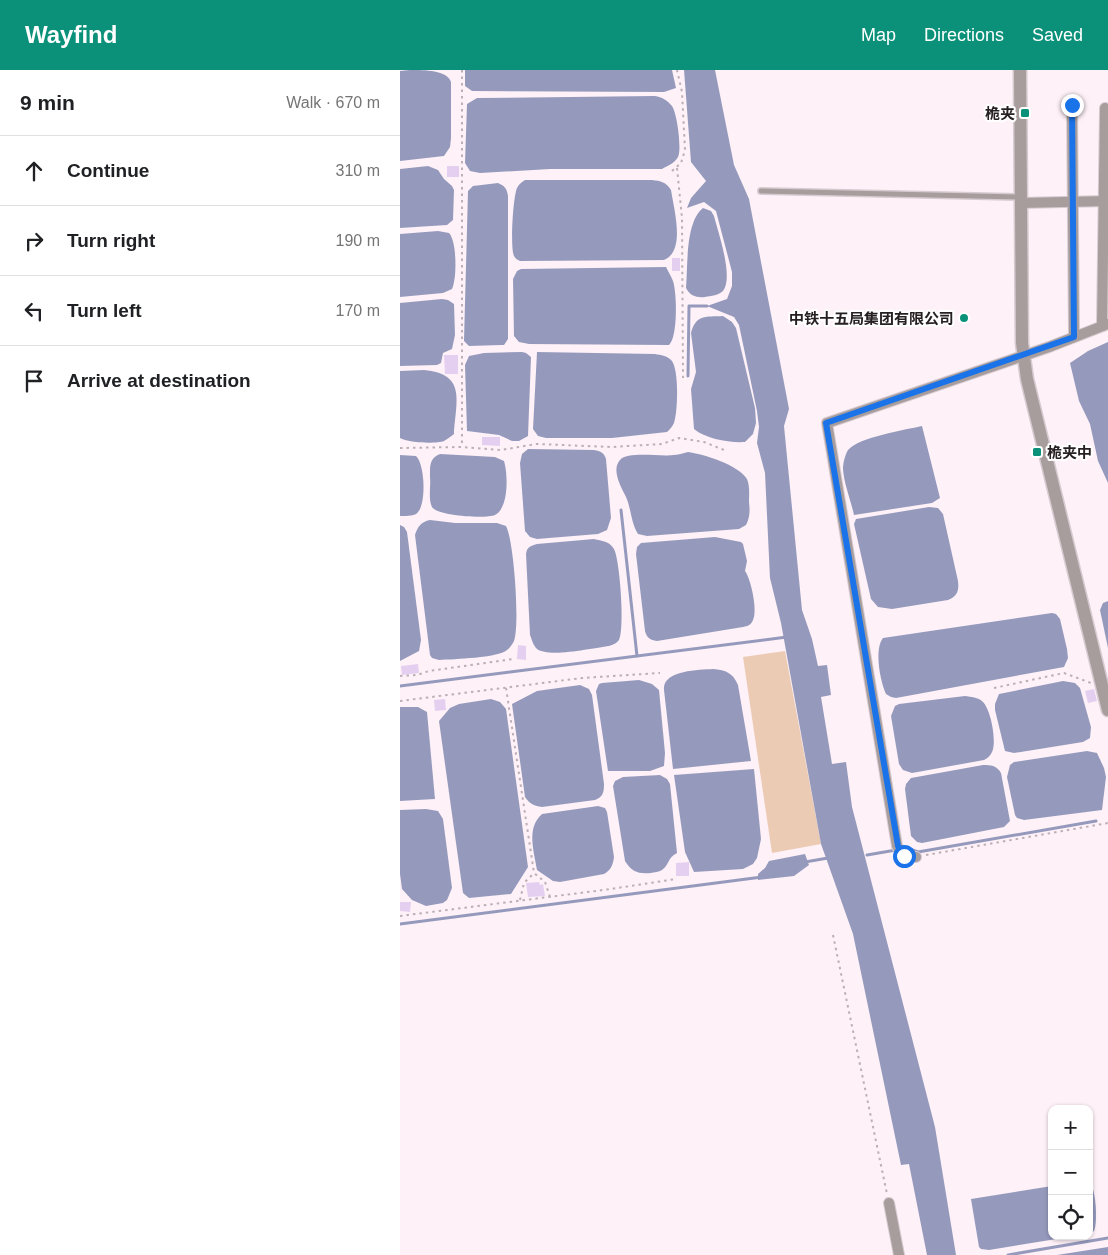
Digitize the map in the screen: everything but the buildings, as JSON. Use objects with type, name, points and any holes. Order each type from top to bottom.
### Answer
[{"type":"street","points":[[1020,70],[1022,343],[1029,388],[1108,710]]},
{"type":"street","points":[[1072,105],[1074,337]]},
{"type":"street","points":[[916,857],[904,856],[898,846],[826,423],[1049,347],[1105,325],[1105,108]]},
{"type":"street","points":[[1020,200],[1106,202]]},
{"type":"street","points":[[889,1203],[899,1255]]},
{"type":"lane","points":[[761,191],[1020,200]]},
{"type":"path","points":[[462,70],[462,447]]},
{"type":"path","points":[[672,171],[681,163],[686,150],[682,92],[678,70]]},
{"type":"path","points":[[677,168],[682,218],[683,378]]},
{"type":"path","points":[[400,448],[462,447],[501,450],[536,444],[612,447],[662,444],[679,438],[704,442],[724,450]]},
{"type":"path","points":[[400,676],[417,675],[429,671],[513,659]]},
{"type":"path","points":[[400,701],[582,678],[660,673]]},
{"type":"path","points":[[994,688],[1064,673],[1102,687]]},
{"type":"path","points":[[506,688],[534,873],[545,882],[550,897]]},
{"type":"path","points":[[916,857],[1108,823]]},
{"type":"path","points":[[520,901],[524,883],[534,873]]},
{"type":"path","points":[[400,916],[676,879]]},
{"type":"path","points":[[833,935],[889,1203]]},
{"type":"shaded area","points":[[785,651],[821,844],[772,853],[743,657]]},
{"type":"water","points":[[465,70],[672,70],[676,88],[664,92],[472,91],[465,86]]},
{"type":"water","points":[[684,70],[715,70],[734,165],[749,199],[789,409],[784,426],[802,610],[812,639],[818,666],[827,665],[831,695],[821,697],[832,764],[846,762],[852,807],[935,1127],[956,1255],[927,1255],[909,1164],[901,1165],[853,934],[821,844],[781,623],[770,578],[765,473],[757,443],[759,427],[757,411],[739,325],[734,317],[707,306],[727,299],[732,286],[732,272],[716,211],[704,202],[687,208],[691,198],[706,181],[691,162]]},
{"type":"water","points":[[400,71],[440,73],[449,78],[451,82],[451,138],[450,147],[444,156],[400,161]]},
{"type":"water","points":[[655,96],[664,99],[672,106],[676,116],[679,139],[677,159],[662,169],[550,169],[480,173],[470,171],[465,163],[467,104],[477,98]]},
{"type":"water","points":[[428,166],[438,170],[454,190],[453,220],[447,225],[400,228],[400,169]]},
{"type":"water","points":[[525,180],[652,180],[663,182],[671,190],[677,229],[675,248],[671,255],[664,260],[520,261],[514,256],[512,243],[514,201],[517,188]]},
{"type":"water","points":[[498,183],[505,188],[508,196],[508,339],[504,345],[469,346],[464,341],[468,191],[473,186]]},
{"type":"water","points":[[703,208],[711,211],[714,216],[724,254],[727,276],[723,291],[715,295],[697,297],[692,295],[686,288],[688,245],[693,223]]},
{"type":"water","points":[[438,231],[449,233],[454,244],[455,269],[452,289],[443,293],[400,297],[400,234]]},
{"type":"water","points":[[666,267],[673,281],[676,304],[674,333],[669,345],[529,344],[519,342],[514,336],[513,279],[517,271],[521,269]]},
{"type":"water","points":[[442,299],[454,304],[455,335],[452,349],[443,353],[441,363],[437,365],[400,366],[400,303]]},
{"type":"water","points":[[723,316],[732,322],[736,328],[755,408],[756,423],[753,434],[745,442],[718,440],[694,429],[691,389],[696,372],[691,333],[696,322],[702,318]]},
{"type":"water","points":[[1108,342],[1108,483],[1098,461],[1090,424],[1079,401],[1070,363],[1088,351]]},
{"type":"water","points":[[522,352],[531,357],[528,436],[519,441],[512,441],[499,435],[467,431],[465,365],[469,356],[484,353]]},
{"type":"water","points":[[537,352],[655,354],[670,359],[674,366],[677,382],[674,423],[667,432],[612,438],[546,438],[538,436],[533,429]]},
{"type":"water","points":[[424,370],[447,377],[453,383],[456,391],[454,434],[444,441],[422,442],[400,438],[400,371]]},
{"type":"water","points":[[922,426],[940,498],[932,503],[854,515],[843,469],[844,459],[848,450],[862,441]]},
{"type":"water","points":[[528,449],[594,450],[603,454],[606,459],[611,518],[607,530],[598,534],[537,539],[530,537],[525,531],[520,463],[522,454]]},
{"type":"water","points":[[688,452],[729,465],[737,469],[747,479],[750,511],[746,525],[739,529],[647,536],[638,534],[628,501],[618,478],[617,464],[624,457],[677,455]]},
{"type":"water","points":[[440,454],[495,457],[504,461],[506,490],[500,511],[495,515],[472,517],[443,513],[432,507],[430,497],[430,466],[432,460]]},
{"type":"water","points":[[400,455],[416,456],[423,476],[422,503],[420,510],[413,515],[400,516]]},
{"type":"water","points":[[929,507],[938,508],[943,514],[958,581],[957,592],[954,597],[948,600],[892,609],[878,607],[871,599],[854,524],[856,519]]},
{"type":"water","points":[[430,520],[455,523],[497,523],[506,526],[514,565],[516,632],[510,647],[502,653],[465,659],[439,660],[432,658],[430,655],[415,535],[420,525]]},
{"type":"water","points":[[400,525],[407,532],[421,640],[419,651],[400,661]]},
{"type":"water","points":[[715,537],[743,544],[747,561],[745,571],[753,595],[755,610],[752,622],[743,627],[657,641],[651,639],[645,631],[636,554],[637,547],[641,543]]},
{"type":"water","points":[[594,539],[610,544],[616,556],[622,610],[619,640],[609,646],[572,652],[543,652],[537,649],[530,635],[527,550],[537,544]]},
{"type":"water","points":[[1108,601],[1108,648],[1100,610],[1103,603]]},
{"type":"water","points":[[1052,613],[1056,614],[1060,619],[1067,649],[1068,658],[1064,667],[896,698],[886,694],[878,657],[880,643],[883,638]]},
{"type":"water","points":[[713,669],[728,673],[738,685],[751,761],[673,769],[664,690],[665,683],[669,678],[682,672]]},
{"type":"water","points":[[639,680],[652,684],[659,690],[665,753],[664,766],[650,771],[608,771],[596,691],[599,684],[602,683]]},
{"type":"water","points":[[1063,681],[1075,683],[1080,688],[1091,727],[1090,738],[1083,742],[1014,753],[1005,751],[995,710],[999,694]]},
{"type":"water","points":[[580,685],[589,689],[592,695],[604,789],[600,797],[595,800],[542,807],[534,805],[525,797],[512,704],[537,691]]},
{"type":"water","points":[[965,696],[981,700],[986,706],[994,741],[990,756],[984,760],[912,773],[903,770],[899,764],[891,716],[895,706]]},
{"type":"water","points":[[491,699],[500,702],[506,709],[528,867],[511,894],[469,898],[463,893],[439,721],[450,708],[459,704]]},
{"type":"water","points":[[400,707],[418,707],[427,712],[435,799],[400,801]]},
{"type":"water","points":[[1087,751],[1097,753],[1104,768],[1106,777],[1102,810],[1024,820],[1017,818],[1007,777],[1010,765],[1014,762]]},
{"type":"water","points":[[983,765],[993,766],[1001,773],[1010,821],[1004,827],[922,843],[917,842],[911,836],[905,789],[906,784],[911,778]]},
{"type":"water","points":[[754,769],[761,839],[757,858],[753,864],[743,869],[694,872],[685,852],[674,775]]},
{"type":"water","points":[[660,775],[667,779],[670,784],[677,853],[661,871],[639,873],[630,868],[625,861],[613,786],[615,781],[623,777]]},
{"type":"water","points":[[598,806],[605,808],[607,812],[614,857],[608,871],[604,874],[560,882],[553,881],[537,870],[532,840],[534,826],[542,814]]},
{"type":"water","points":[[426,809],[438,811],[443,819],[452,888],[447,900],[443,903],[426,906],[412,900],[402,889],[400,874],[400,810]]},
{"type":"water","points":[[805,854],[809,865],[794,876],[758,880],[758,874],[769,861]]},
{"type":"water","points":[[1048,1187],[1048,1240],[1050,1240],[989,1250],[981,1249],[979,1247],[971,1199]]},
{"type":"water","points":[[1093,1190],[1096,1213],[1093,1232]]},
{"type":"water","points":[[1108,1247],[1108,1255],[1057,1255]]},
{"type":"waterway","points":[[688,376],[689,306],[707,306]]},
{"type":"waterway","points":[[621,510],[637,656]]},
{"type":"waterway","points":[[400,686],[787,637]]},
{"type":"waterway","points":[[902,849],[907,848],[918,852],[1096,821]]},
{"type":"waterway","points":[[867,855],[896,850]]},
{"type":"waterway","points":[[805,862],[828,858]]},
{"type":"waterway","points":[[400,924],[762,877]]},
{"type":"waterway","points":[[1008,1255],[1108,1238]]},
{"type":"place","name":"桅夹","points":[[1025,113]]},
{"type":"place","name":"中铁十五局集团有限公司","points":[[964,318]]},
{"type":"place","name":"桅夹中","points":[[1037,452]]},
{"type":"route","points":[[904,856],[898,846],[826,423],[1074,337],[1072,105]]}]
